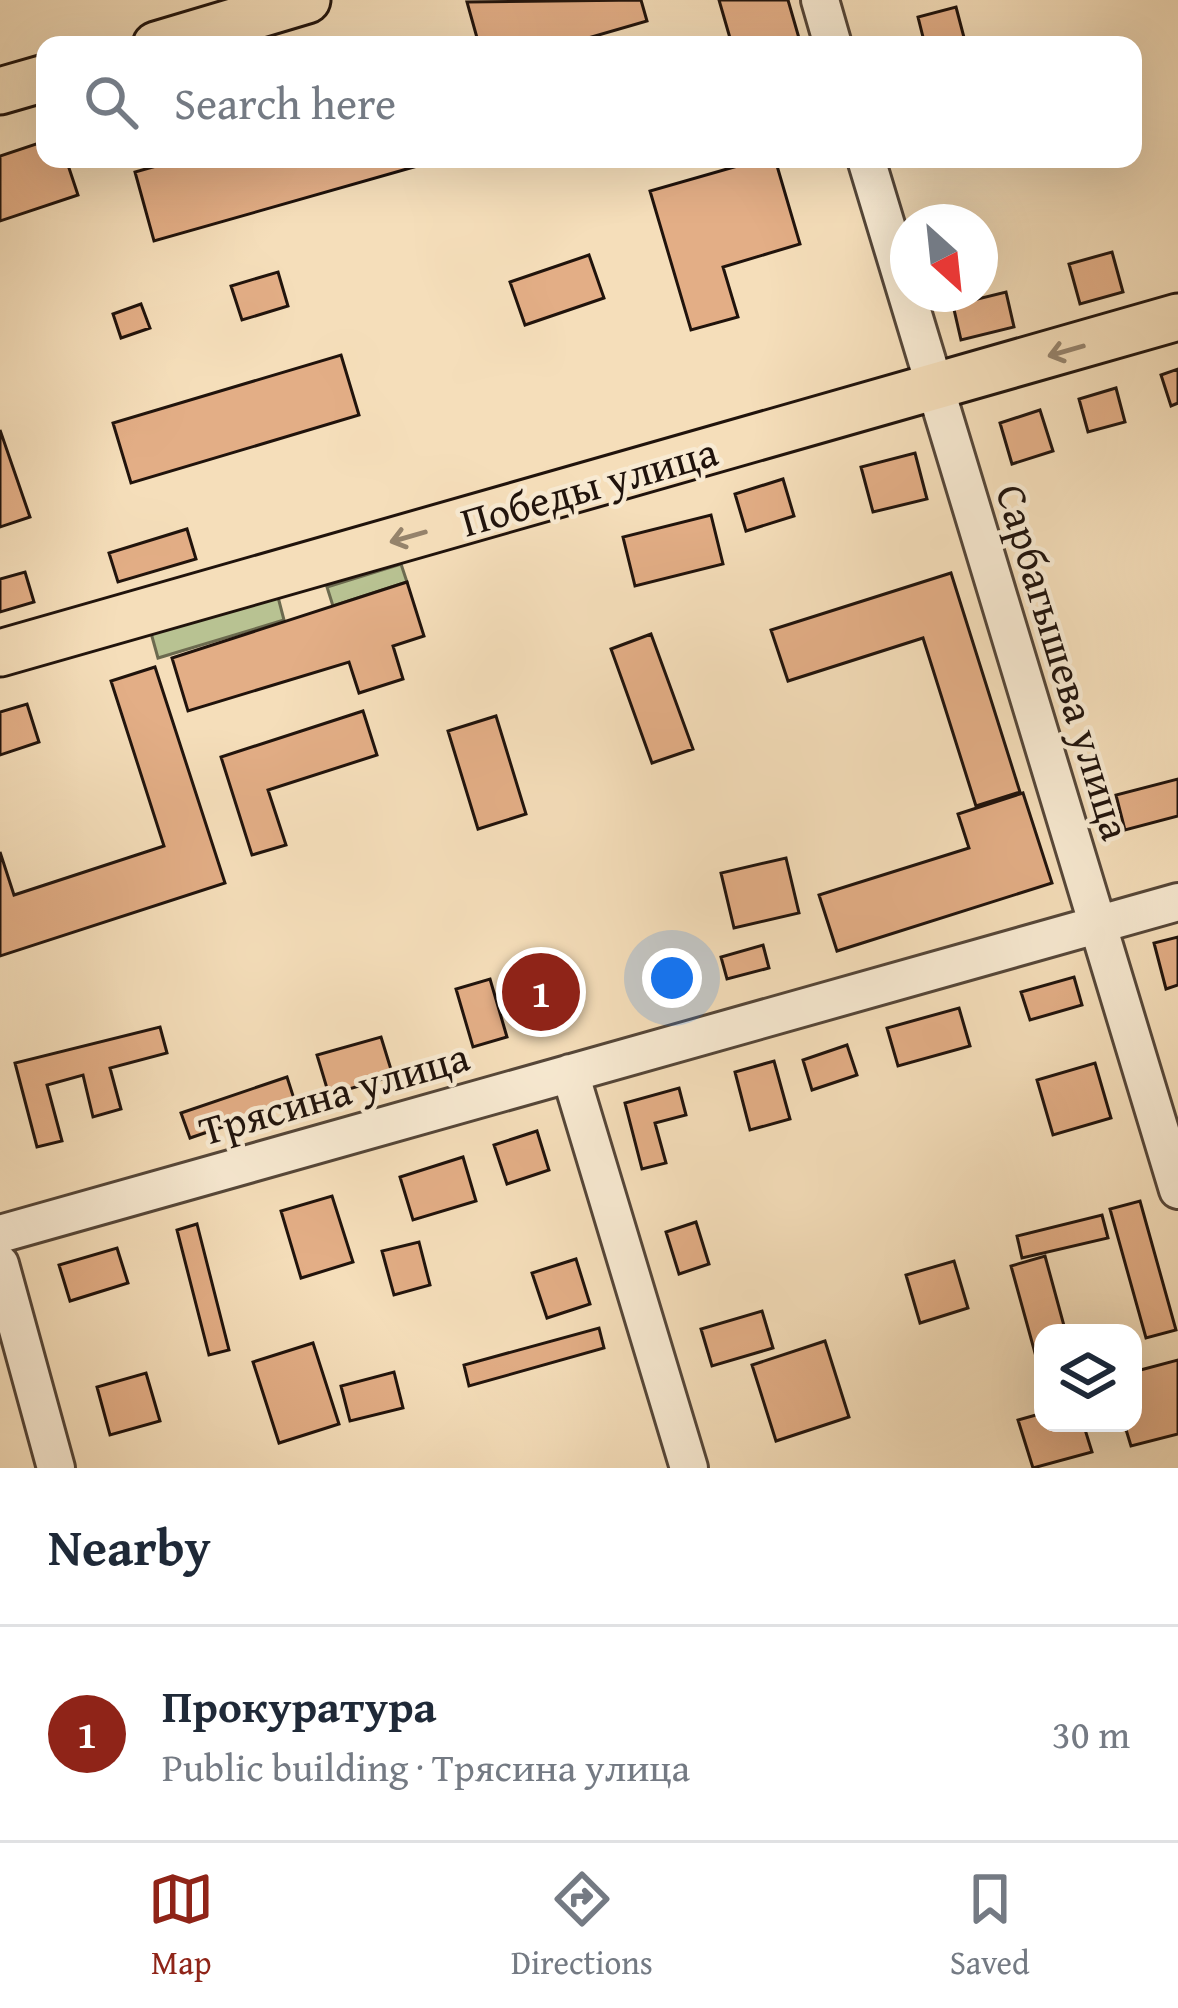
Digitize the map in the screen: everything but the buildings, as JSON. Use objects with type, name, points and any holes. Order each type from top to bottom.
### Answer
[{"type":"main road","points":[[179,36],[247,9],[307,0]]},
{"type":"main road","points":[[0,91],[36,80]]},
{"type":"main road","name":"Победы улица","points":[[0,653],[1178,317]]},
{"type":"street","points":[[820,0],[830,36]]},
{"type":"street","name":"Сарбагышева улица","points":[[869,168],[1178,1190]]},
{"type":"street","name":"Трясина улица","points":[[0,1234],[1178,902]]},
{"type":"street","points":[[570,1073],[689,1468]]},
{"type":"street","points":[[0,1264],[56,1468]]},
{"type":"green space","points":[[401,564],[407,582],[333,606],[327,587]]},
{"type":"green space","points":[[278,597],[284,620],[158,658],[151,633]]},
{"type":"place","name":"Прокуратура","points":[[541,992]]}]
